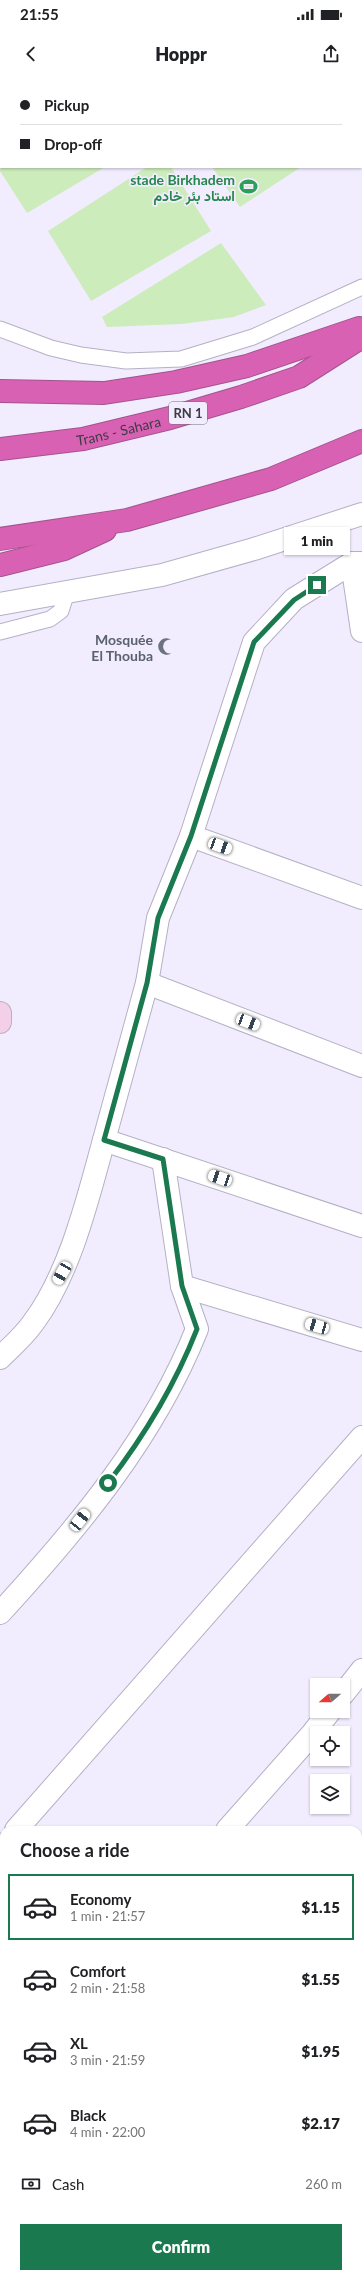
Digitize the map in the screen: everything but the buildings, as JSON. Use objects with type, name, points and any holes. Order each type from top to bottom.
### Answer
[{"type":"highway","points":[[0,391],[104,393],[176,382],[247,366],[362,327]]},
{"type":"highway","name":"Trans - Sahara","points":[[0,449],[83,439],[170,418],[241,397],[299,377],[362,336]]},
{"type":"highway","points":[[0,539],[127,520],[271,479],[362,441]]},
{"type":"highway","points":[[0,565],[64,549],[127,520]]},
{"type":"street","points":[[0,604],[162,575],[254,549],[362,514]]},
{"type":"street","points":[[0,1358],[34,1323],[62,1273],[86,1207],[147,983],[158,918],[191,836],[254,642],[294,600],[357,563],[362,631]]},
{"type":"street","points":[[191,836],[362,898]]},
{"type":"street","points":[[147,983],[362,1066]]},
{"type":"street","points":[[0,1013],[0,1022]]},
{"type":"street","points":[[104,1140],[362,1226]]},
{"type":"street","points":[[0,1613],[51,1558],[137,1446],[182,1367],[197,1329],[182,1286],[163,1159]]},
{"type":"street","points":[[182,1286],[362,1340]]},
{"type":"street","points":[[20,1826],[362,1437]]},
{"type":"street","points":[[350,1685],[362,1670]]},
{"type":"street","points":[[231,1826],[325,1718]]},
{"type":"lane","points":[[0,329],[51,348],[81,356],[126,361],[181,359],[253,337],[362,287]]},
{"type":"lane","points":[[0,632],[50,619],[61,611],[67,592]]},
{"type":"green space","points":[[0,168],[103,168],[27,213],[0,171]]},
{"type":"green space","points":[[145,168],[172,168],[211,231],[91,301],[48,231]]},
{"type":"green space","name":"stade Birkhadem استاد بئر خادم","points":[[213,168],[299,168],[240,207]]},
{"type":"green space","points":[[221,243],[266,305],[234,317],[182,324],[107,327],[102,317]]},
{"type":"place","name":"stade Birkhadem استاد بئر خادم","points":[[248,187]]},
{"type":"place","name":"Mosquée El Thouba","points":[[166,647]]},
{"type":"route","points":[[108,1483],[137,1446],[182,1367],[197,1329],[182,1286],[163,1159],[104,1140],[115,1093],[147,983],[158,918],[191,836],[254,642],[294,600],[317,585]]}]
